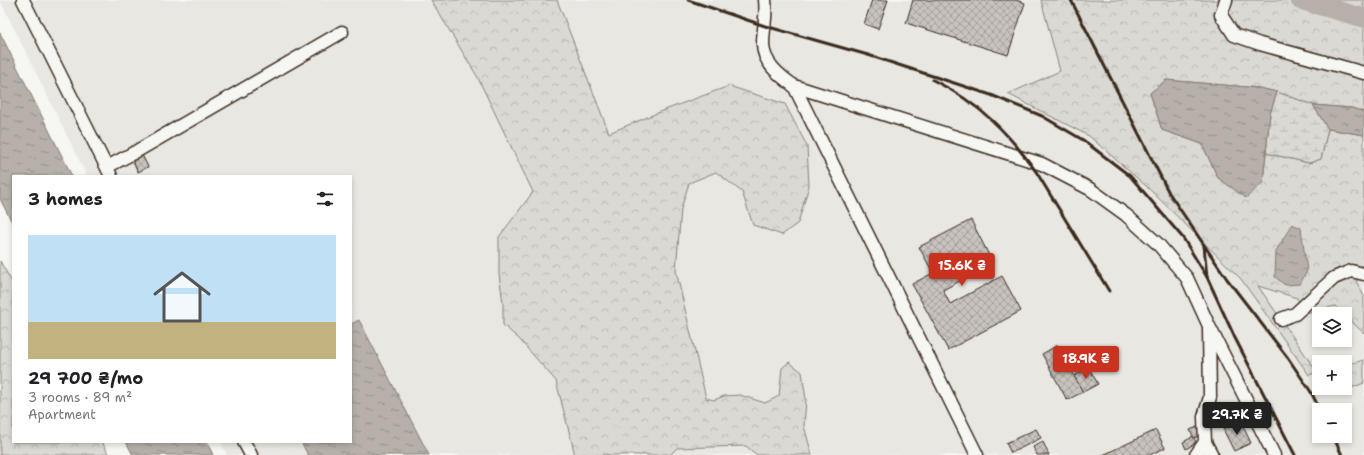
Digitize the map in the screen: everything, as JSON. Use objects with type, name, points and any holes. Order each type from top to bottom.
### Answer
[{"type":"lane","points":[[23,0],[109,171],[137,151],[342,32]]},
{"type":"lane","points":[[766,0],[763,46],[766,59],[779,75],[794,86],[1042,164],[1090,188],[1126,215],[1158,244],[1187,278],[1209,326],[1274,455]]},
{"type":"lane","points":[[1226,0],[1221,15],[1234,35],[1260,44],[1364,73]]},
{"type":"lane","points":[[794,86],[977,455]]},
{"type":"lane","points":[[1281,319],[1295,314],[1334,278],[1352,271],[1364,274]]},
{"type":"lane","points":[[1209,326],[1210,397],[1204,417],[1205,442],[1212,455]]},
{"type":"lane","points":[[1196,455],[1205,442]]},
{"type":"lane","points":[[245,443],[251,455]]},
{"type":"shaded area","points":[[0,0],[1364,0],[1364,455],[227,455],[221,443],[352,443],[352,175],[87,175]]},
{"type":"green space","points":[[431,0],[557,0],[609,133],[729,86],[785,104],[807,146],[809,186],[798,223],[782,235],[753,225],[742,192],[716,172],[689,183],[681,209],[676,271],[706,398],[714,400],[724,396],[740,395],[765,403],[779,396],[782,368],[789,362],[802,372],[806,400],[804,426],[812,455],[757,455],[746,446],[677,448],[670,455],[575,455],[556,381],[519,339],[503,325],[503,303],[499,274],[499,237],[533,192],[477,76]]},
{"type":"green space","points":[[1041,0],[1364,0],[1364,112],[1352,108],[1313,105],[1277,92],[1259,88],[1166,80],[1150,93],[1162,130],[1202,144],[1218,178],[1263,182],[1266,153],[1309,163],[1321,159],[1328,129],[1364,135],[1364,277],[1356,281],[1364,296],[1364,333],[1352,322],[1352,307],[1312,307],[1312,312],[1306,313],[1297,298],[1258,286],[1312,365],[1312,374],[1309,375],[1241,279],[1146,186],[1089,136],[1008,94],[1060,71]]},
{"type":"green space","points":[[1277,92],[1313,105],[1328,129],[1321,159],[1309,163],[1266,153],[1270,114]]},
{"type":"green space","points":[[0,261],[12,282],[12,443],[103,443],[109,455],[0,455]]},
{"type":"green space","points":[[1364,360],[1364,383],[1352,388],[1352,363]]},
{"type":"water","points":[[0,33],[71,175],[12,175],[12,222],[0,199]]},
{"type":"water","points":[[1166,80],[1259,88],[1277,92],[1270,114],[1263,182],[1246,198],[1218,178],[1202,144],[1162,130],[1150,93]]},
{"type":"water","points":[[1313,105],[1352,108],[1364,112],[1364,135],[1328,129]]},
{"type":"water","points":[[1292,224],[1301,228],[1307,271],[1300,284],[1285,285],[1275,277],[1276,251]]},
{"type":"water","points":[[359,320],[429,455],[308,455],[302,443],[352,443],[352,324]]},
{"type":"water","points":[[127,443],[207,443],[213,455],[133,455]]},
{"type":"building","points":[[872,0],[888,0],[878,29],[864,24]]},
{"type":"building","points":[[913,0],[1016,0],[1025,3],[1008,55],[906,23]]},
{"type":"building","points":[[141,153],[148,167],[138,172],[131,157]]},
{"type":"building","points":[[971,220],[993,263],[943,290],[950,304],[1002,276],[1021,311],[948,350],[912,284],[933,273],[919,247]]},
{"type":"building","points":[[1058,345],[1083,392],[1067,400],[1042,354]]},
{"type":"building","points":[[1089,368],[1098,384],[1083,392],[1074,376]]},
{"type":"building","points":[[1240,420],[1251,443],[1234,451],[1223,429]]},
{"type":"building","points":[[1197,427],[1201,435],[1194,438],[1190,430]]},
{"type":"building","points":[[1036,429],[1041,438],[1011,453],[1006,443]]},
{"type":"building","points":[[1156,430],[1165,448],[1149,455],[1103,455]]},
{"type":"building","points":[[1193,436],[1196,442],[1186,449],[1183,442]]},
{"type":"building","points":[[1043,442],[1049,455],[1037,455],[1033,447]]},
{"type":"waterway","points":[[1300,0],[1364,18]]},
{"type":"railway","points":[[688,0],[765,26],[868,55],[991,95],[1042,116],[1083,140],[1130,176],[1183,238],[1207,277]]},
{"type":"railway","points":[[1071,0],[1169,193],[1227,279],[1288,358],[1311,392],[1316,403]]},
{"type":"railway","points":[[933,80],[965,98],[991,120],[1015,144],[1037,173],[1109,291]]},
{"type":"railway","points":[[1204,246],[1207,277],[1235,338],[1295,455]]},
{"type":"railway","points":[[1336,443],[1342,455]]}]
